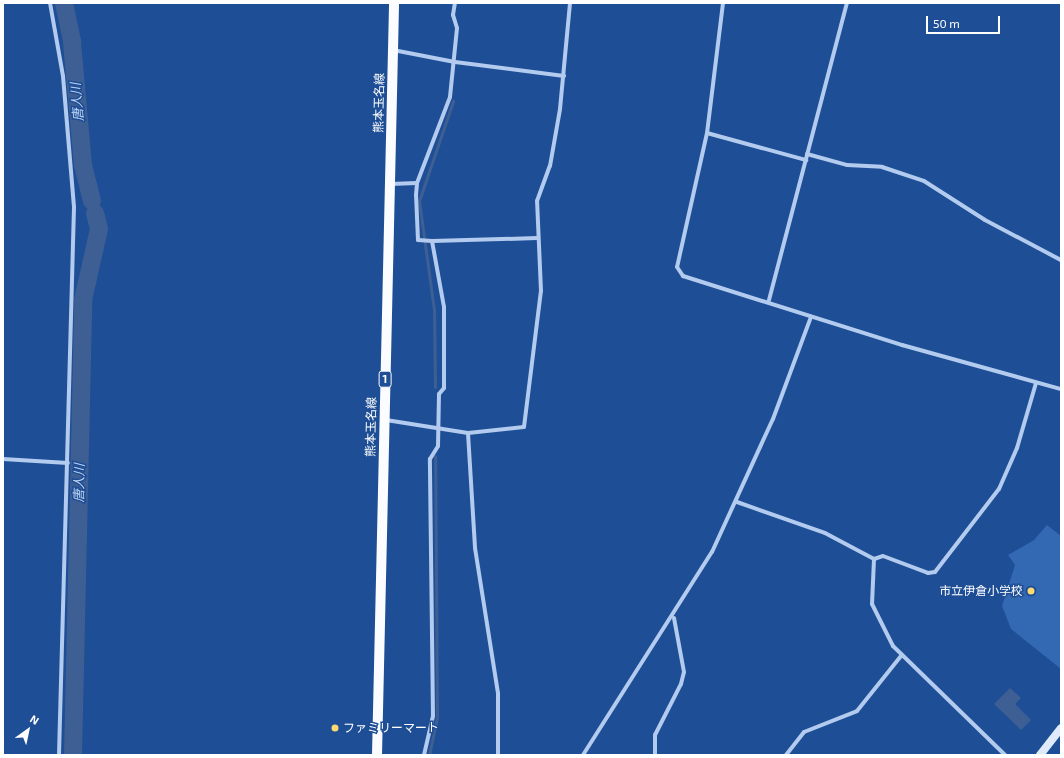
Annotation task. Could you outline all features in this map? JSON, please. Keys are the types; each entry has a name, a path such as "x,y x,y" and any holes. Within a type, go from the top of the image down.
{"main road":[{"name":"熊本玉名線","path":"377,755 383,419 394,3"},
{"path":"1040,755 1061,728"}],"street":[{"path":"50,3 63,76 74,207 59,755"},
{"path":"455,3 455,62 446,114 417,183 418,240 430,241 537,238"},
{"path":"383,419 468,433 524,427 541,292 537,238 537,201 550,166 564,76 563,52 570,3"},
{"path":"723,3 707,133 677,267 684,276 768,300 811,317 1061,389"},
{"path":"768,300 847,3"},
{"path":"393,50 455,62 564,76"},
{"path":"707,133 806,160"},
{"path":"807,154 847,165 882,167 924,181 985,220 1061,260"},
{"path":"390,184 417,183"},
{"path":"424,755 432,716 430,459 438,446 439,394 444,388 444,307 430,241"},
{"path":"583,755 674,618 737,502 811,317"},
{"path":"737,502 825,533 874,559 889,558 928,573 942,567 1000,488 1017,448 1036,383"},
{"path":"468,433 475,548 498,694 498,755"},
{"path":"3,459 68,463"},
{"path":"874,559 872,604 876,617 900,656 1005,755"},
{"path":"654,755 655,735 681,684 684,672 674,618"},
{"path":"786,755 804,732 857,711 900,656"}],"shaded area":[{"path":"1047,525 1061,536 1061,669 1011,629 1002,606 1015,565 1008,555 1034,540"},
{"path":"1010,688 1021,698 1015,704 1031,720 1021,730 994,704"}],"waterway":[{"name":"唐人川","path":"64,3 72,42 83,165 92,201"},
{"path":"435,387 434,310 419,201 453,101"},
{"name":"唐人川","path":"73,755 83,300 99,229 95,213"},
{"path":"429,755 437,717 435,456"}],"place":[{"name":"市立伊倉小学校","path":"1031,591"},
{"name":"ファミリーマート","path":"335,728"}]}
